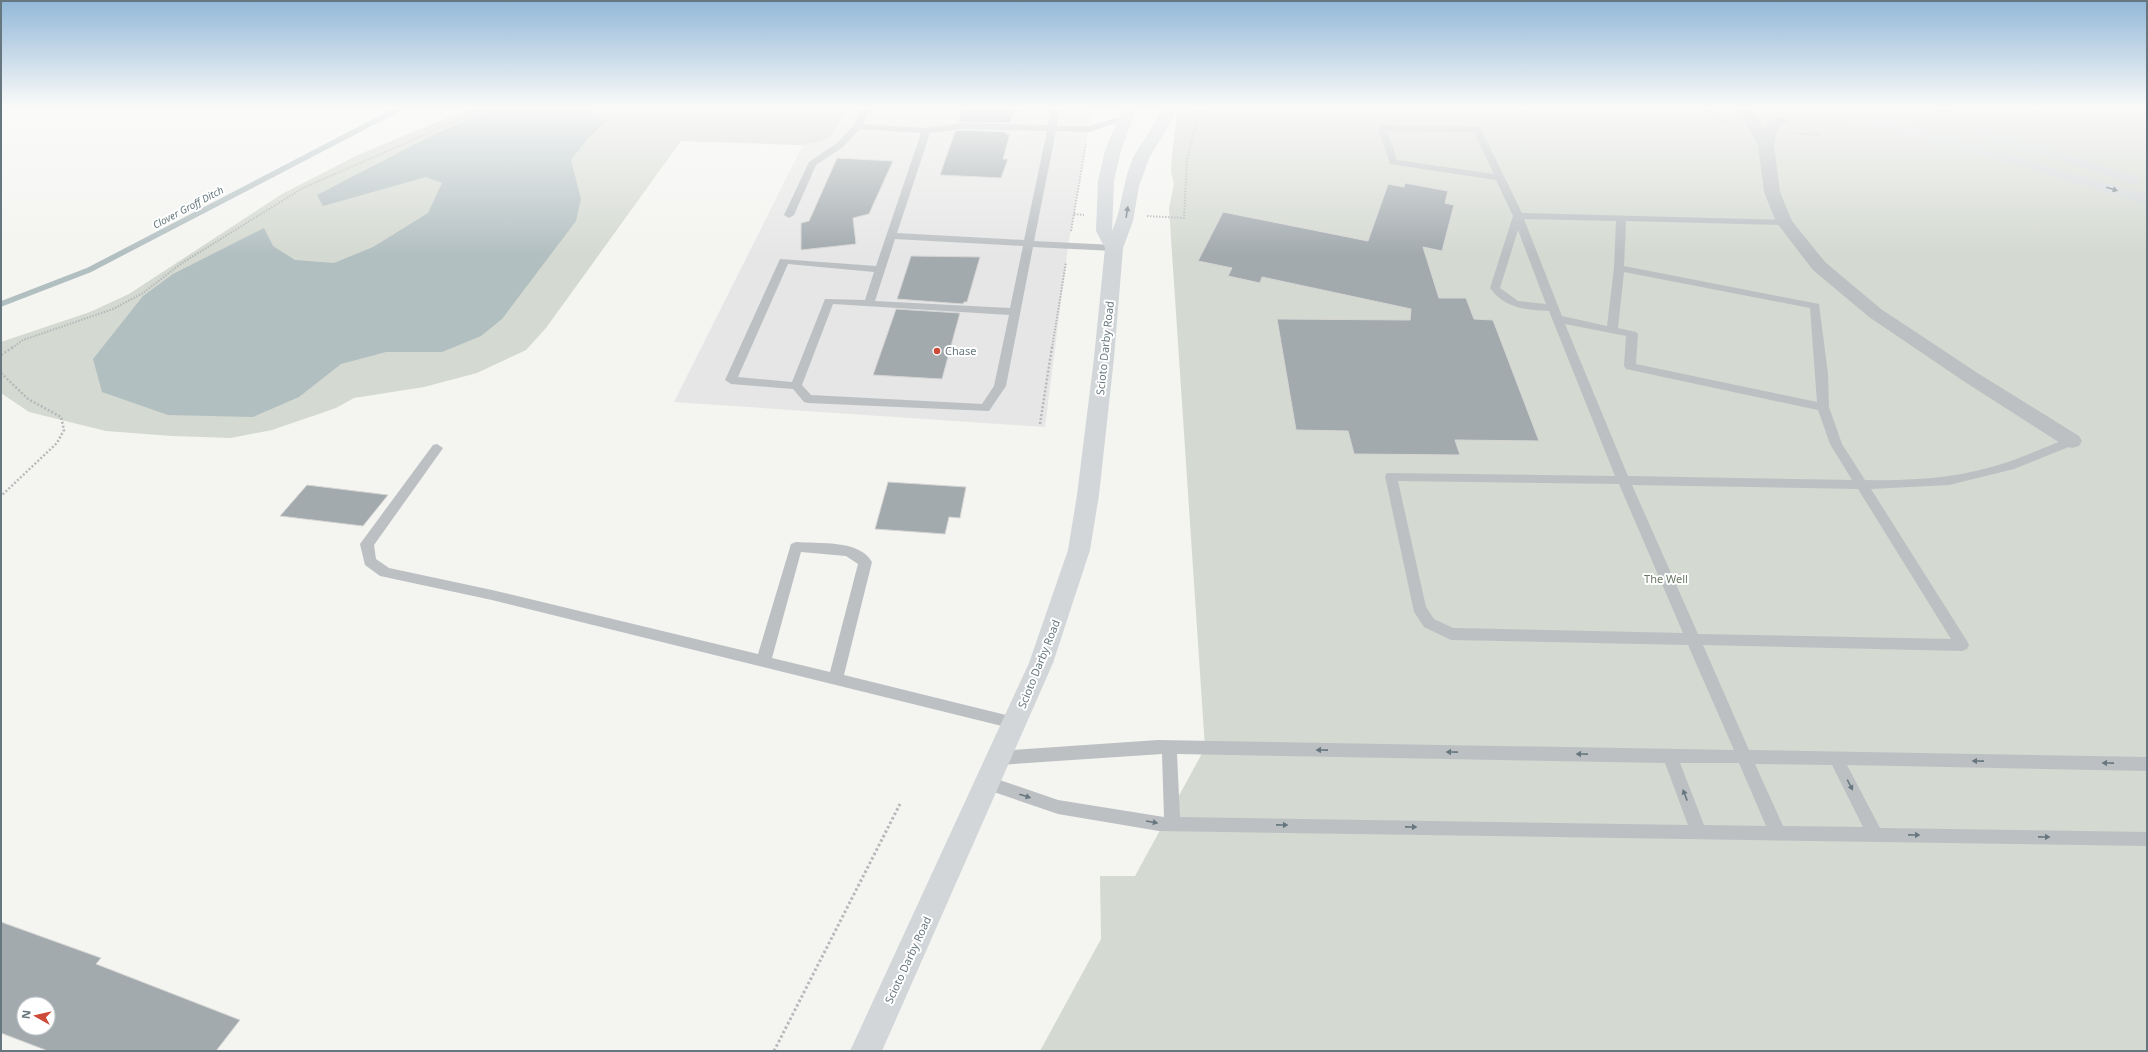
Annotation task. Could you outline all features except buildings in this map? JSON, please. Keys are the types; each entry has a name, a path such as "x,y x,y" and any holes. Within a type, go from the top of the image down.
{"main road":[{"path":"1111,156 1106,181 1104,230 1114,248"},
{"name":"Scioto Darby Road","path":"866,1051 1041,663 1079,550 1088,495 1104,358 1114,248 1125,221 1131,186 1142,156"},
{"path":"2002,156 2147,200"},
{"path":"2059,156 2147,184"}],"street":[{"path":"1767,156 1772,192 1784,222 1819,266 1875,313 1972,378 2072,441"}],"lane":[{"path":"789,215 812,164 824,156"},
{"path":"869,303 917,156"},
{"path":"880,269 784,261 731,380 796,386 808,399 985,408 1000,386 1028,243 1047,156"},
{"path":"1391,156 1393,162 1500,178"},
{"path":"1490,156 1518,216 1553,308 1623,479 1778,834"},
{"path":"1518,216 1784,222"},
{"path":"1518,216 1497,276 1495,288 1506,300 1515,305 1553,308"},
{"path":"1612,330 1619,268 1621,219"},
{"path":"890,236 1114,248"},
{"path":"1619,268 1815,306 1822,374 1823,408 1836,444 1860,484 1962,645 1451,634 1429,622 1419,608 1391,476 1623,479 1860,484 1894,485 1949,481 2010,466 2072,441"},
{"path":"796,386 829,301 1015,312"},
{"path":"1558,319 1632,334 1630,366 1823,408"},
{"path":"437,448 367,544 370,561 385,572 499,597 764,660 1014,723"},
{"path":"764,660 796,547 849,551 865,562 836,678"},
{"path":"1169,747 1172,824"},
{"path":"999,758 1169,747 2147,764"},
{"path":"1670,756 1699,832"},
{"path":"1836,758 1875,835"},
{"path":"988,783 1058,807 1159,824 2147,839"}],"path":[{"path":"1,355 23,340 113,309 143,293 182,263 231,231 303,188 374,156"},
{"path":"1040,424 1068,246 1084,156"},
{"path":"1139,216 1184,218 1188,156"},
{"path":"1,373 16,391 39,407 61,417 64,430 57,443 1,496"},
{"path":"774,1051 900,804"}],"shaded area":[{"path":"392,156 574,156 571,160 581,199 576,221 502,319 481,336 442,352 386,352 341,364 299,397 253,417 168,415 102,392 93,359 143,296 173,274 264,228 273,246 295,260 334,263 373,247 428,213 442,183 426,177 323,206 317,195"},
{"path":"797,156 1084,156 1068,246 1045,427 674,402"}],"green space":[{"path":"356,156 670,156 546,328 526,350 477,373 424,387 354,398 336,408 272,430 231,438 172,436 106,431 29,412 1,393 1,342 90,312 129,294 282,194"},
{"name":"The Well","path":"1172,156 2147,156 2147,1051 1040,1051 1101,939 1100,876 1135,876 1205,748 1169,208 1174,184 1171,172"}],"waterway":[{"name":"Clover Groff Ditch","path":"1,304 89,270 308,156"}],"place":[{"name":"Chase","path":"937,351"}]}
